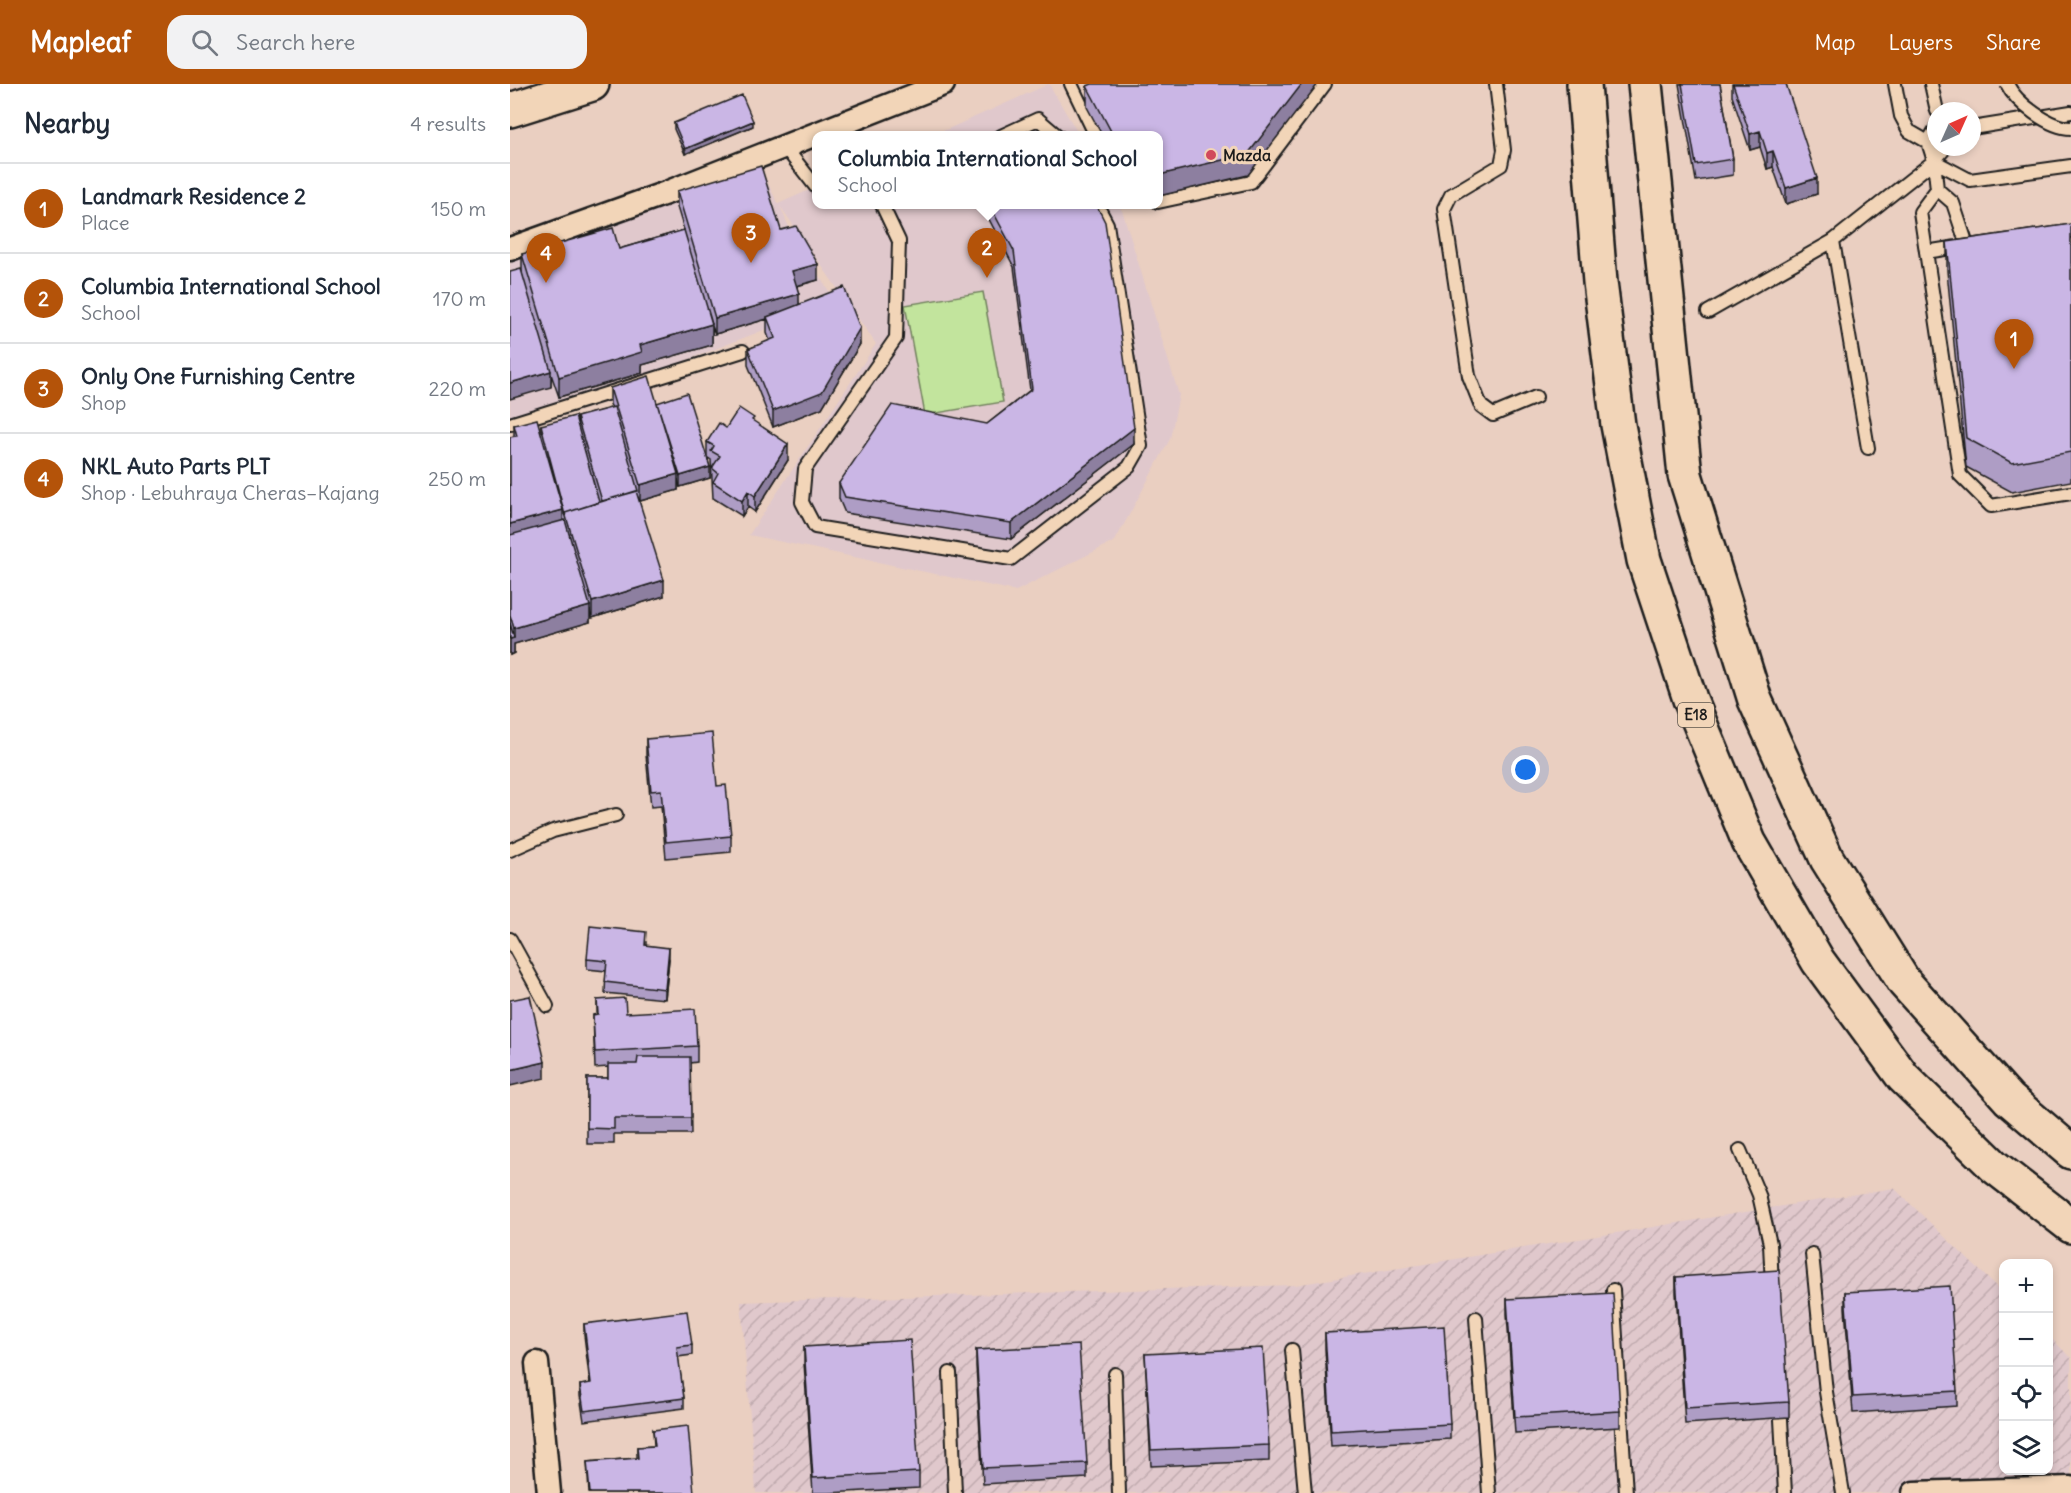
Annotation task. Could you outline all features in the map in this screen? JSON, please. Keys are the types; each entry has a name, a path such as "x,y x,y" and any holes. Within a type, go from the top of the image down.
{"highway":[{"path":"510,102 551,84"},
{"path":"510,110 592,84"},
{"name":"E18","path":"1584,84 1601,293 1618,425 1644,560 1690,699 1749,842 1818,961 1903,1077 1995,1167 2071,1226"},
{"path":"1645,84 1685,476 1755,700 1827,859 1905,982 2009,1099 2071,1152"}],"street":[{"path":"823,131 944,84"},
{"path":"510,249 666,193 812,135"},
{"path":"537,1363 549,1493"},
{"path":"1914,1493 2071,1488"}],"lane":[{"path":"1071,84 1081,94 1095,131"},
{"path":"1163,201 1251,182 1325,84"},
{"path":"1496,84 1504,150 1501,165 1451,195 1444,209 1469,376 1481,406 1493,415 1536,397"},
{"path":"1895,84 1901,116 1909,131 1927,141"},
{"path":"1931,84 1935,102"},
{"path":"2007,84 2031,111 2060,128 2071,128"},
{"path":"1981,127 2071,112"},
{"path":"1010,131 1038,119 1053,131"},
{"path":"784,146 812,182"},
{"path":"1932,156 1937,189 1920,212 1960,475 1991,506 2071,494"},
{"path":"1708,312 1833,241 1938,156"},
{"path":"1934,161 1970,180 2071,166"},
{"path":"1926,252 1973,244 1953,203 1937,189"},
{"path":"884,209 899,241 896,338 805,469 802,502 815,527 1011,559 1129,467 1141,446 1107,224 1100,209"},
{"path":"1833,241 1868,448"},
{"path":"510,424 743,351"},
{"path":"510,850 553,831 616,815"},
{"path":"510,939 547,1006"},
{"path":"1740,1150 1759,1195 1770,1244 1773,1302"},
{"path":"1812,1254 1826,1392 1843,1493"},
{"path":"1613,1290 1626,1493"},
{"path":"1476,1318 1489,1493"},
{"path":"1292,1350 1305,1493"},
{"path":"950,1373 955,1493"},
{"path":"1115,1374 1119,1493"},
{"path":"1780,1394 1785,1493"}],"shaded area":[{"path":"1049,84 1077,131 943,131"},
{"path":"762,171 778,204 812,189 812,209 1121,209 1179,395 1170,439 1115,541 1016,591 749,535 876,344 780,206 791,232 836,302 646,376 510,416 510,263"},
{"path":"1894,1188 1999,1289 1999,1475 2053,1475 2053,1340 2071,1358 2071,1493 756,1493 741,1302 1295,1285"}],"green space":[{"path":"983,292 1003,402 925,415 905,305"}],"building":[{"name":"Mazda","path":"1092,84 1302,84 1248,154 1163,174 1163,131 1111,131 1087,86"},
{"path":"1682,84 1720,84 1733,159 1696,165"},
{"path":"1733,84 1786,84 1817,178 1786,188 1773,151 1767,153 1760,131 1750,134"},
{"path":"742,95 753,121 685,149 674,123"},
{"path":"761,166 781,230 796,226 818,264 792,271 799,294 715,318 677,191"},
{"path":"992,209 1098,209 1105,222 1134,428 1011,523 845,497 839,483 892,405 987,424 1032,389 1014,251"},
{"path":"2071,224 2071,452 2012,463 1966,438 1947,242"},
{"path":"613,228 619,249 684,230 712,324 640,345 642,352 559,377 522,254"},
{"path":"521,269 551,371 510,383 510,272"},
{"path":"844,287 860,328 822,392 773,411 748,349 775,338 767,317"},
{"path":"649,376 678,474 640,485 610,388"},
{"path":"687,393 710,467 680,476 657,403"},
{"path":"614,407 638,491 602,501 577,417"},
{"path":"739,408 754,418 752,420 788,444 755,496 748,491 742,501 713,482 718,473 712,468 720,456 711,451 714,446 707,442 719,423 726,428"},
{"path":"575,416 599,502 565,513 565,515 541,425"},
{"path":"537,419 563,510 510,524 510,437 517,436 514,425"},
{"path":"636,491 664,580 592,602 565,513"},
{"path":"565,520 590,606 514,628 510,615 510,535"},
{"path":"510,623 514,638 510,639"},
{"path":"712,733 717,786 726,785 731,836 666,842 661,790 651,791 646,739"},
{"path":"590,926 646,932 645,945 669,948 665,989 605,982 607,961 587,959"},
{"path":"530,996 545,1062 510,1070 510,1000"},
{"path":"625,998 626,1013 695,1009 697,1046 595,1052 593,1015 598,1014 597,1000"},
{"path":"638,1057 690,1057 691,1118 614,1118 614,1129 587,1128 587,1078 608,1078 608,1064 637,1064"},
{"path":"1779,1270 1789,1402 1685,1408 1676,1277"},
{"path":"1950,1286 1957,1391 1853,1397 1845,1292"},
{"path":"1613,1293 1620,1411 1515,1417 1507,1299"},
{"path":"687,1311 692,1345 677,1347 684,1398 584,1411 580,1385 591,1383 584,1324"},
{"path":"1444,1326 1450,1424 1331,1431 1325,1333"},
{"path":"910,1340 919,1472 813,1478 804,1347"},
{"path":"1079,1345 1087,1463 983,1468 976,1350"},
{"path":"1263,1348 1269,1445 1151,1450 1145,1354"},
{"path":"688,1426 694,1493 590,1493 587,1462 638,1458 637,1447 655,1446 653,1430"}],"place":[{"name":"Mazda","path":"1211,155"},
{"name":"Only One Furnishing Centre","path":"751,263"},
{"name":"Columbia International School","path":"987,278"},
{"name":"NKL Auto Parts PLT","path":"546,283"},
{"name":"Landmark Residence 2","path":"2014,369"}]}
